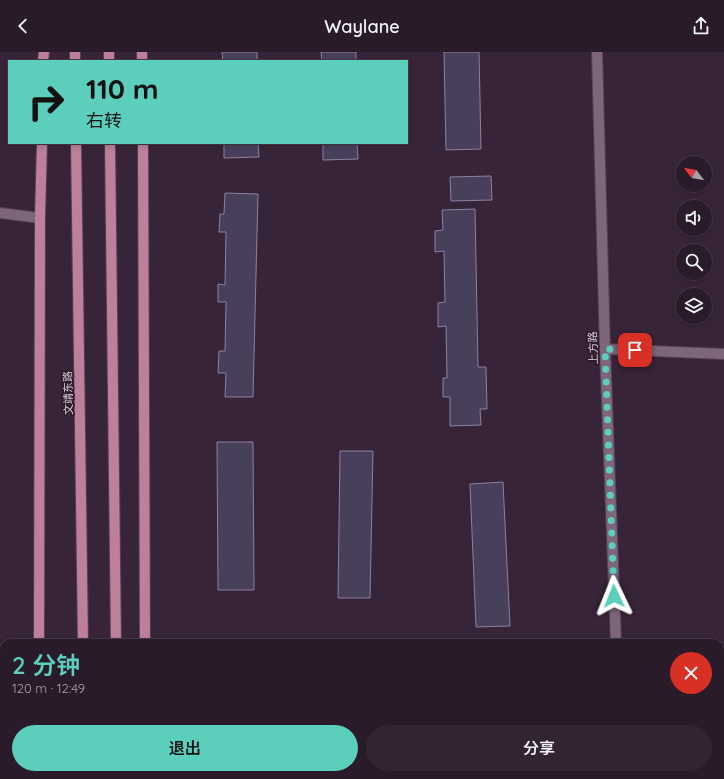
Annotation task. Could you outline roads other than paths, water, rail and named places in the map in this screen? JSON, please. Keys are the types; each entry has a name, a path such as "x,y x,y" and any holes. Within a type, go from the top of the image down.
{"main road":[{"path":"39,639 40,218 42,144"},
{"name":"文靖东路","path":"76,144 83,639"},
{"path":"110,144 116,639"},
{"path":"143,144 145,639"}],"street":[{"name":"上方路","path":"598,52 605,349 616,639"},
{"path":"0,213 40,218"},
{"path":"605,349 724,354"}]}
